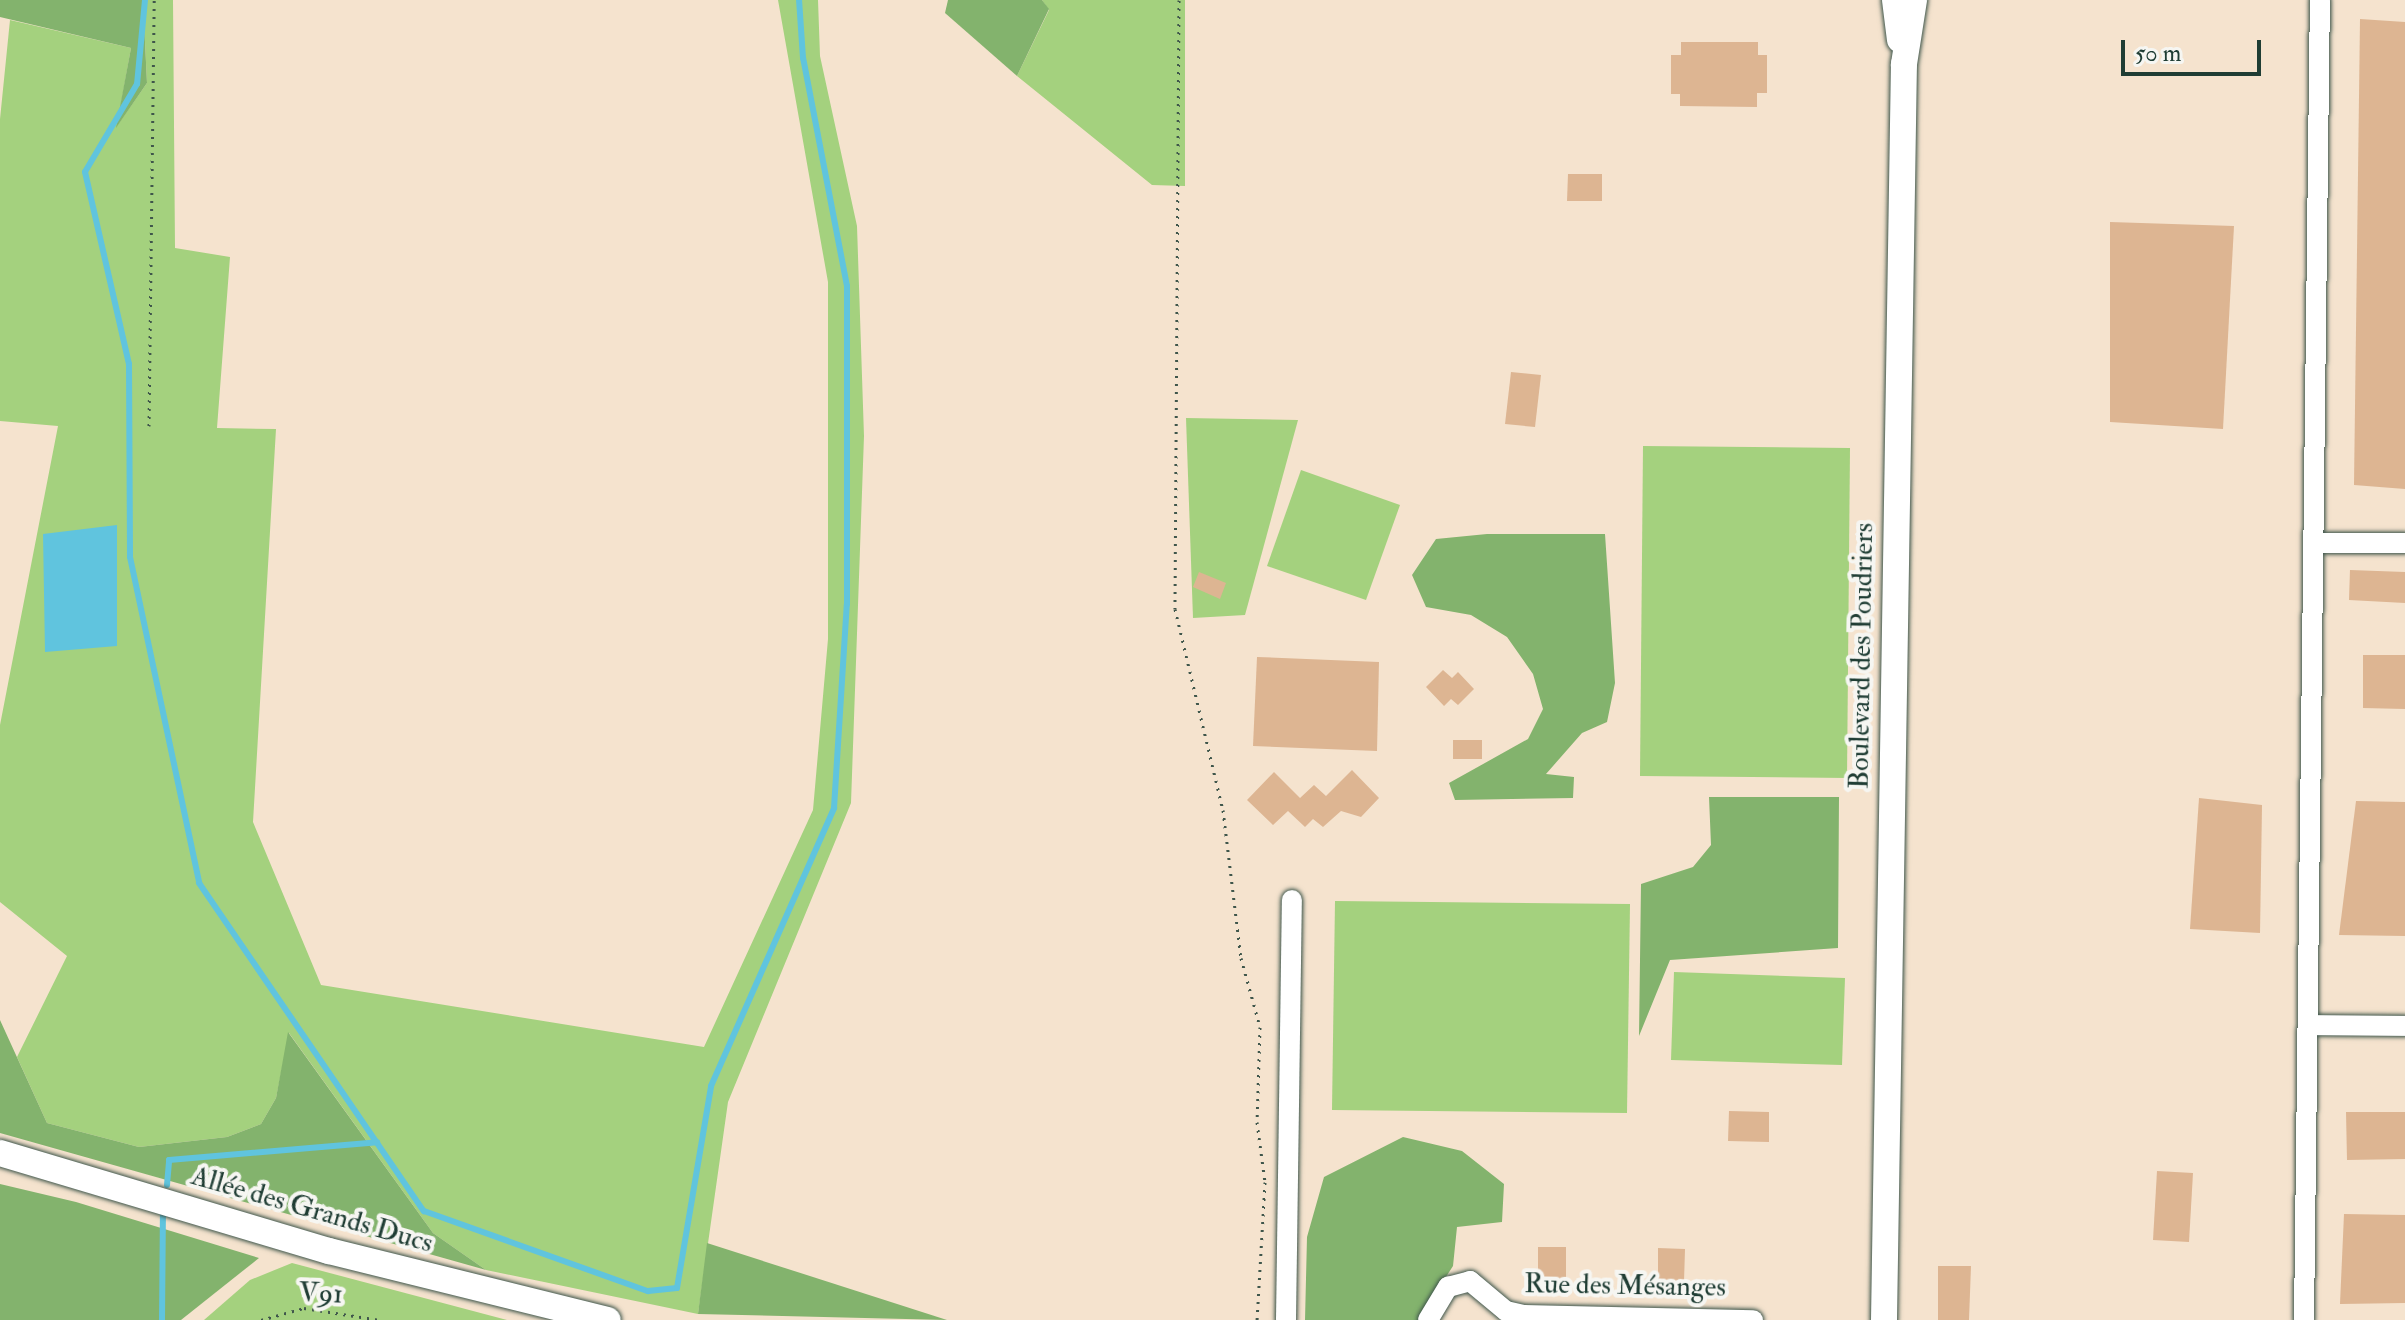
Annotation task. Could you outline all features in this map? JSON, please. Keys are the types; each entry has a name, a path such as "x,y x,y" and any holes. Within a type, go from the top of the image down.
{"main road":[{"name":"Boulevard des Poudriers","path":"1895,0 1904,64"},
{"name":"Boulevard des Poudriers","path":"1884,1320 1904,64 1914,0"},
{"name":"Allée des Grands Ducs","path":"0,1153 329,1251 608,1320"}],"street":[{"path":"2304,1320 2320,0"},
{"path":"2315,543 2405,543"},
{"path":"1286,1320 1292,900"},
{"path":"2309,1025 2405,1026"},
{"name":"Rue des Mésanges","path":"1428,1320 1448,1287 1470,1281 1506,1311 1524,1315 1753,1320"}],"path":[{"path":"149,426 154,0"},
{"path":"1179,0 1175,609 1223,810 1241,958 1260,1027 1257,1122 1265,1182 1257,1320"},
{"name":"V91","path":"261,1320 304,1308 380,1320"}],"green space":[{"path":"0,0 143,0 147,83 116,128 131,48 0,17"},
{"path":"143,0 173,0 175,248 230,257 217,428 276,429 253,822 321,985 704,1047 813,810 828,639 828,282 778,0 818,0 820,56 857,226 864,436 851,803 728,1102 698,1314 486,1270 433,1233 289,1033 276,1098 261,1124 227,1137 139,1147 47,1123 17,1057 67,956 0,902 0,725 58,426 0,421 0,119 10,20 131,48 117,126 147,83"},
{"path":"948,0 1042,0 1049,9 1017,76 945,13"},
{"path":"1042,0 1185,0 1185,186 1152,185 1017,76 1049,10"},
{"path":"1186,418 1298,420 1245,615 1193,618"},
{"path":"1643,446 1850,448 1847,778 1640,776"},
{"path":"1301,470 1400,505 1366,600 1267,566"},
{"path":"1487,534 1605,534 1615,683 1607,722 1582,733 1546,774 1574,777 1573,798 1455,800 1449,783 1528,739 1543,709 1533,674 1507,637 1471,615 1426,607 1412,575 1436,539"},
{"path":"1709,797 1839,797 1838,948 1670,960 1639,1036 1641,884 1693,867 1711,845"},
{"path":"1335,901 1630,904 1627,1113 1332,1110"},
{"path":"1674,972 1845,978 1842,1065 1671,1060"},
{"path":"0,1020 47,1123 139,1147 227,1137 261,1124 276,1098 288,1032 433,1233 486,1270 0,1133"},
{"path":"1403,1137 1462,1151 1504,1184 1502,1222 1457,1227 1453,1266 1418,1320 1305,1320 1307,1237 1324,1177"},
{"path":"0,1184 76,1202 259,1258 181,1320 0,1320"},
{"path":"707,1243 947,1320 698,1314"},
{"path":"292,1263 507,1320 204,1320 250,1280"}],"water":[{"path":"117,525 117,646 45,652 43,534"}],"building":[{"path":"2360,19 2405,22 2405,489 2354,485"},
{"path":"1681,42 1758,42 1758,55 1767,55 1767,93 1757,93 1757,107 1680,106 1680,94 1671,94 1671,55 1681,55"},
{"path":"1568,174 1602,174 1602,201 1567,201"},
{"path":"2110,222 2234,226 2223,429 2110,422"},
{"path":"1511,372 1541,375 1535,427 1505,424"},
{"path":"2350,570 2405,572 2405,603 2349,600"},
{"path":"1199,572 1226,583 1220,599 1193,587"},
{"path":"2363,655 2405,655 2405,709 2363,708"},
{"path":"1257,657 1379,662 1377,751 1253,746"},
{"path":"1443,670 1452,678 1458,672 1474,689 1458,705 1451,699 1444,706 1426,687"},
{"path":"1453,740 1482,740 1482,759 1453,759"},
{"path":"1352,770 1379,798 1361,817 1341,811 1323,827 1313,819 1305,827 1288,811 1273,825 1247,800 1274,772 1300,798 1314,785 1326,796"},
{"path":"2199,798 2262,805 2260,933 2190,929"},
{"path":"2356,801 2405,802 2405,936 2339,935"},
{"path":"1729,1111 1769,1112 1769,1142 1728,1141"},
{"path":"2346,1112 2405,1112 2405,1159 2347,1160"},
{"path":"2157,1171 2193,1173 2189,1242 2153,1240"},
{"path":"2344,1214 2405,1215 2405,1303 2340,1304"},
{"path":"1538,1247 1566,1247 1566,1280 1538,1279"},
{"path":"1658,1248 1685,1249 1684,1282 1658,1281"},
{"path":"1938,1266 1971,1266 1969,1320 1938,1320"}],"waterway":[{"path":"145,0 137,84 85,172 129,364 130,557 199,883 424,1211 648,1291 677,1288 711,1086 834,808 847,604 847,286 803,58 799,0"},
{"path":"167,1185 169,1160 377,1142"},
{"path":"162,1320 163,1209"}]}
